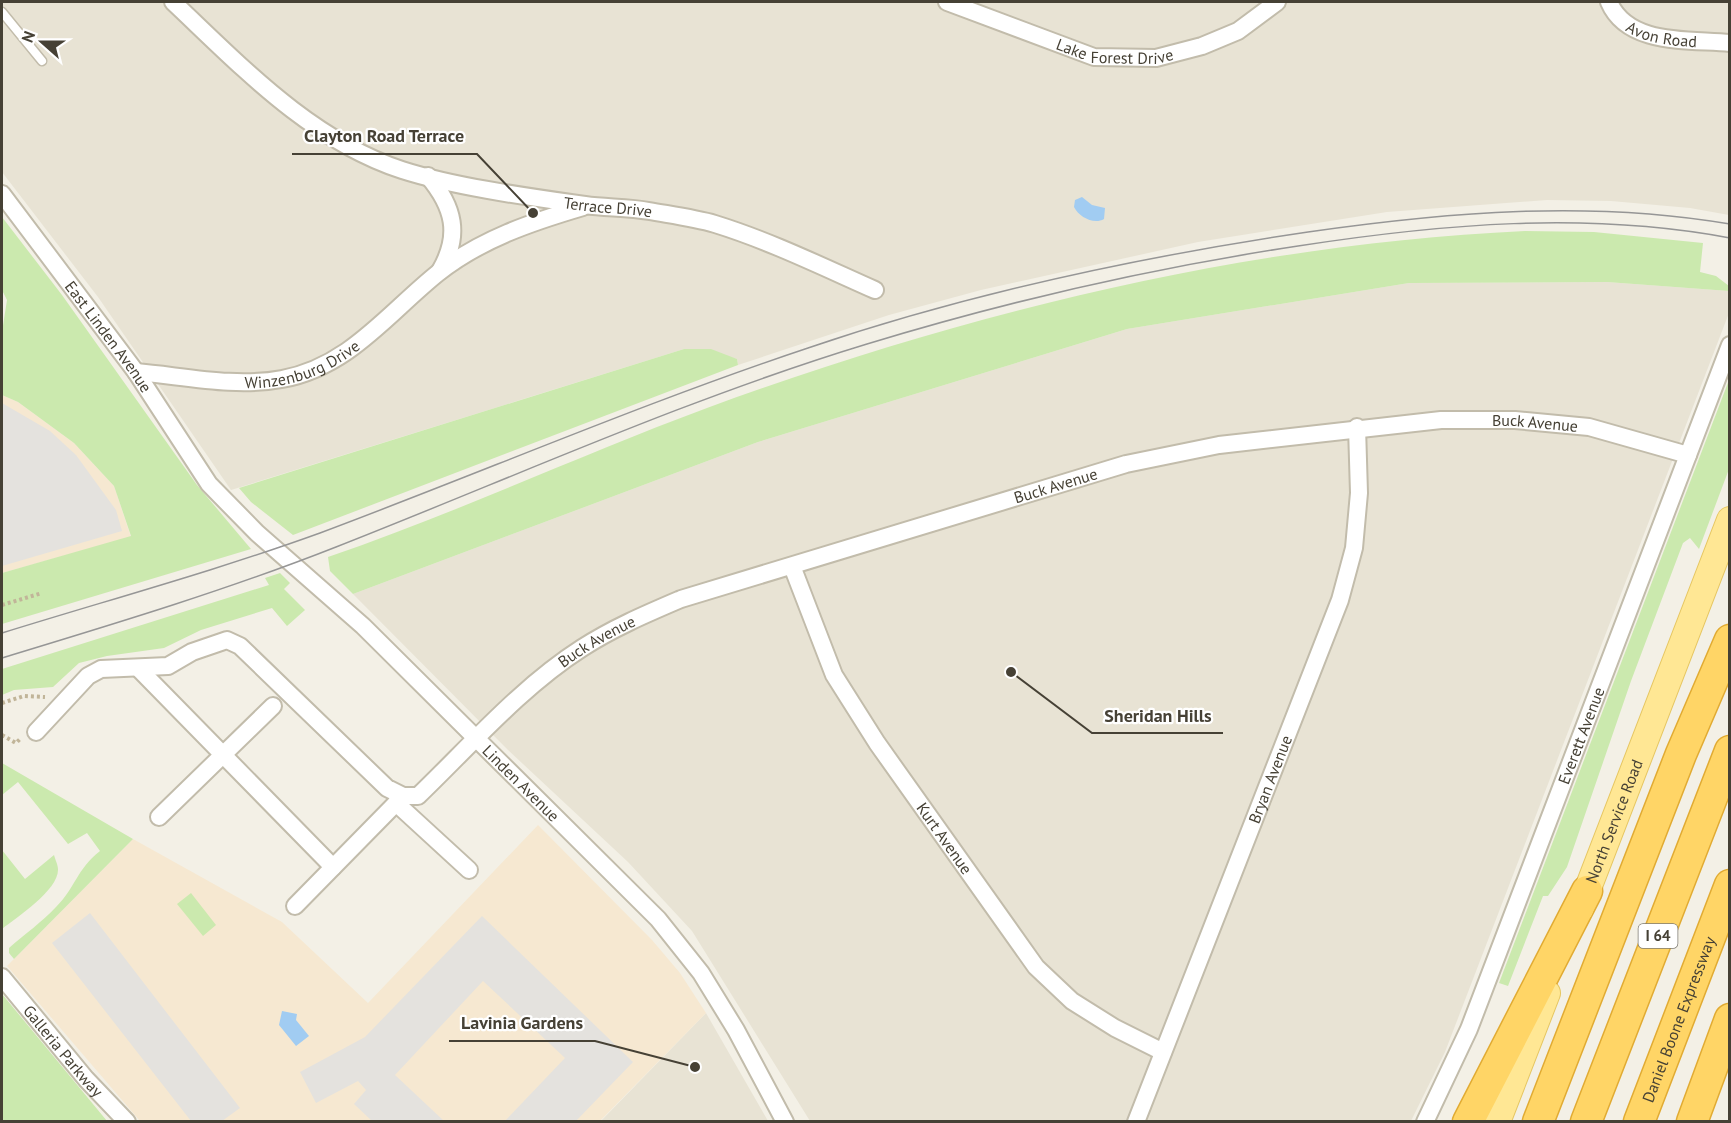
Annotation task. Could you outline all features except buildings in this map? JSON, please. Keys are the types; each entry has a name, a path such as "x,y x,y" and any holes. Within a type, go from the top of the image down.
{"highway":[{"path":"1538,1122 1681,754 1730,640"},
{"name":"I 64","path":"1586,1122 1730,751"},
{"name":"Daniel Boone Expressway","path":"1639,1122 1730,885"},
{"path":"1468,1122 1587,891"},
{"path":"1692,1122 1730,1019"}],"main road":[{"name":"North Service Road","path":"1497,1122 1730,520"}],"street":[{"name":"Terrace Drive","path":"173,2 261,84 300,116 345,143 402,170 587,206 645,210 714,224 782,249 875,290"},
{"name":"Lake Forest Drive","path":"947,2 1094,57 1156,57 1202,46 1238,31 1277,2"},
{"path":"977,2 987,17"},
{"name":"Avon Road","path":"1609,2 1620,20 1647,35 1730,43"},
{"name":"Winzenburg Drive","path":"428,176 447,205 453,231 449,255 439,272"},
{"name":"East Linden Avenue","path":"2,194 136,372 209,484"},
{"name":"Winzenburg Drive","path":"136,372 244,382 293,376 324,366 365,340 439,272 478,246 533,222 587,206"},
{"name":"Everett Avenue","path":"1425,1122 1469,1029 1730,345"},
{"name":"Buck Avenue","path":"399,799 418,796 535,683 580,649 621,625 681,599 1126,464 1219,445 1357,427 1441,420 1515,420 1589,427 1688,455"},
{"name":"Bryan Avenue","path":"1136,1122 1340,600 1354,548 1359,492 1357,427"},
{"name":"Linden Avenue","path":"209,484 257,533 363,626 658,919 707,982 736,1029 785,1122"},
{"name":"Kurt Avenue","path":"792,566 834,675 877,743 1036,967 1072,1000 1115,1028 1162,1052"},
{"path":"36,732 94,673 101,669 168,666 192,652 227,640 240,646 399,799 469,870"},
{"path":"138,668 333,867"},
{"path":"159,817 273,706"},
{"path":"295,906 399,799"},
{"name":"Galleria Parkway","path":"2,977 86,1079 127,1122"}],"lane":[{"path":"2,12 42,61"}],"path":[{"path":"2,605 42,593"},
{"path":"2,703 18,697 42,696 60,706"},
{"path":"2,735 10,740"}],"shaded area":[{"path":"2,2 1729,2 1729,215 1690,208 1611,201 1547,200 1387,212 1198,242 981,290 889,315 738,365 737,359 684,349 231,490 98,297 2,172"},
{"path":"1607,282 1729,291 1729,313 1445,1052 1411,1121 810,1121 692,931 628,862 508,750 353,594 758,442 1127,329 1409,283"},
{"path":"2,395 18,402 74,443 114,486 131,537 2,573"},
{"path":"2,403 50,431 76,455 116,510 122,531 2,566"},
{"path":"538,825 652,940 680,973 706,1013 600,1121 140,1121 7,966 133,839 282,922 368,1003"},
{"path":"90,913 240,1108 222,1121 191,1121 52,943"},
{"path":"482,916 633,1062 576,1121 505,1121 565,1058 483,981 395,1075 444,1121 372,1121 354,1104 366,1090 358,1081 316,1103 300,1072 365,1037"},
{"path":"706,1013 768,1121 600,1122"}],"green space":[{"path":"2,217 62,295 197,485 251,549 2,624 2,573 131,536 114,486 74,443 18,402 2,395 2,332 7,300 2,290"},
{"path":"1525,231 1594,232 1703,243 1700,272 1716,276 1729,286 1729,291 1607,282 1409,283 1127,329 758,442 353,594 330,571 328,557 424,522 707,408 806,373 1007,313 1110,288 1213,267 1421,238"},
{"path":"684,349 711,349 737,359 738,365 293,535 251,502 239,488"},
{"path":"1729,380 1729,469 1699,549 1690,538 1683,543 1631,681 1567,867 1548,896 1543,896 1508,986 1499,983"},
{"path":"280,573 290,583 284,589 305,610 287,626 272,608 201,630 164,648 107,656 79,663 53,687 14,690 2,695 2,669 269,585 265,578"},
{"path":"2,763 133,839 14,959 9,953 9,948 63,900 86,865 100,851 87,833 68,844 18,782 2,795"},
{"path":"2,850 25,879 54,855 58,869 52,886 45,894 2,929"},
{"path":"191,893 216,925 203,936 177,904"},
{"path":"2,994 107,1121 2,1121"}],"water":[{"path":"1082,197 1092,205 1105,208 1104,219 1091,220 1079,214 1074,207 1075,200"},
{"path":"282,1011 297,1014 296,1020 309,1036 296,1046 279,1025"}],"tram line":[{"path":"2,633 281,547 624,415 808,348 931,310 1055,279 1181,253 1308,232 1466,214 1624,212 1730,224"},
{"path":"2,658 170,606 295,563 732,389 920,328 1027,300 1135,275 1244,255 1352,238 1460,227 1568,223 1622,225 1730,238"}],"place":[{"name":"Clayton Road Terrace","path":"533,213"},
{"name":"Sheridan Hills","path":"1011,672"},
{"name":"Lavinia Gardens","path":"695,1067"}]}
